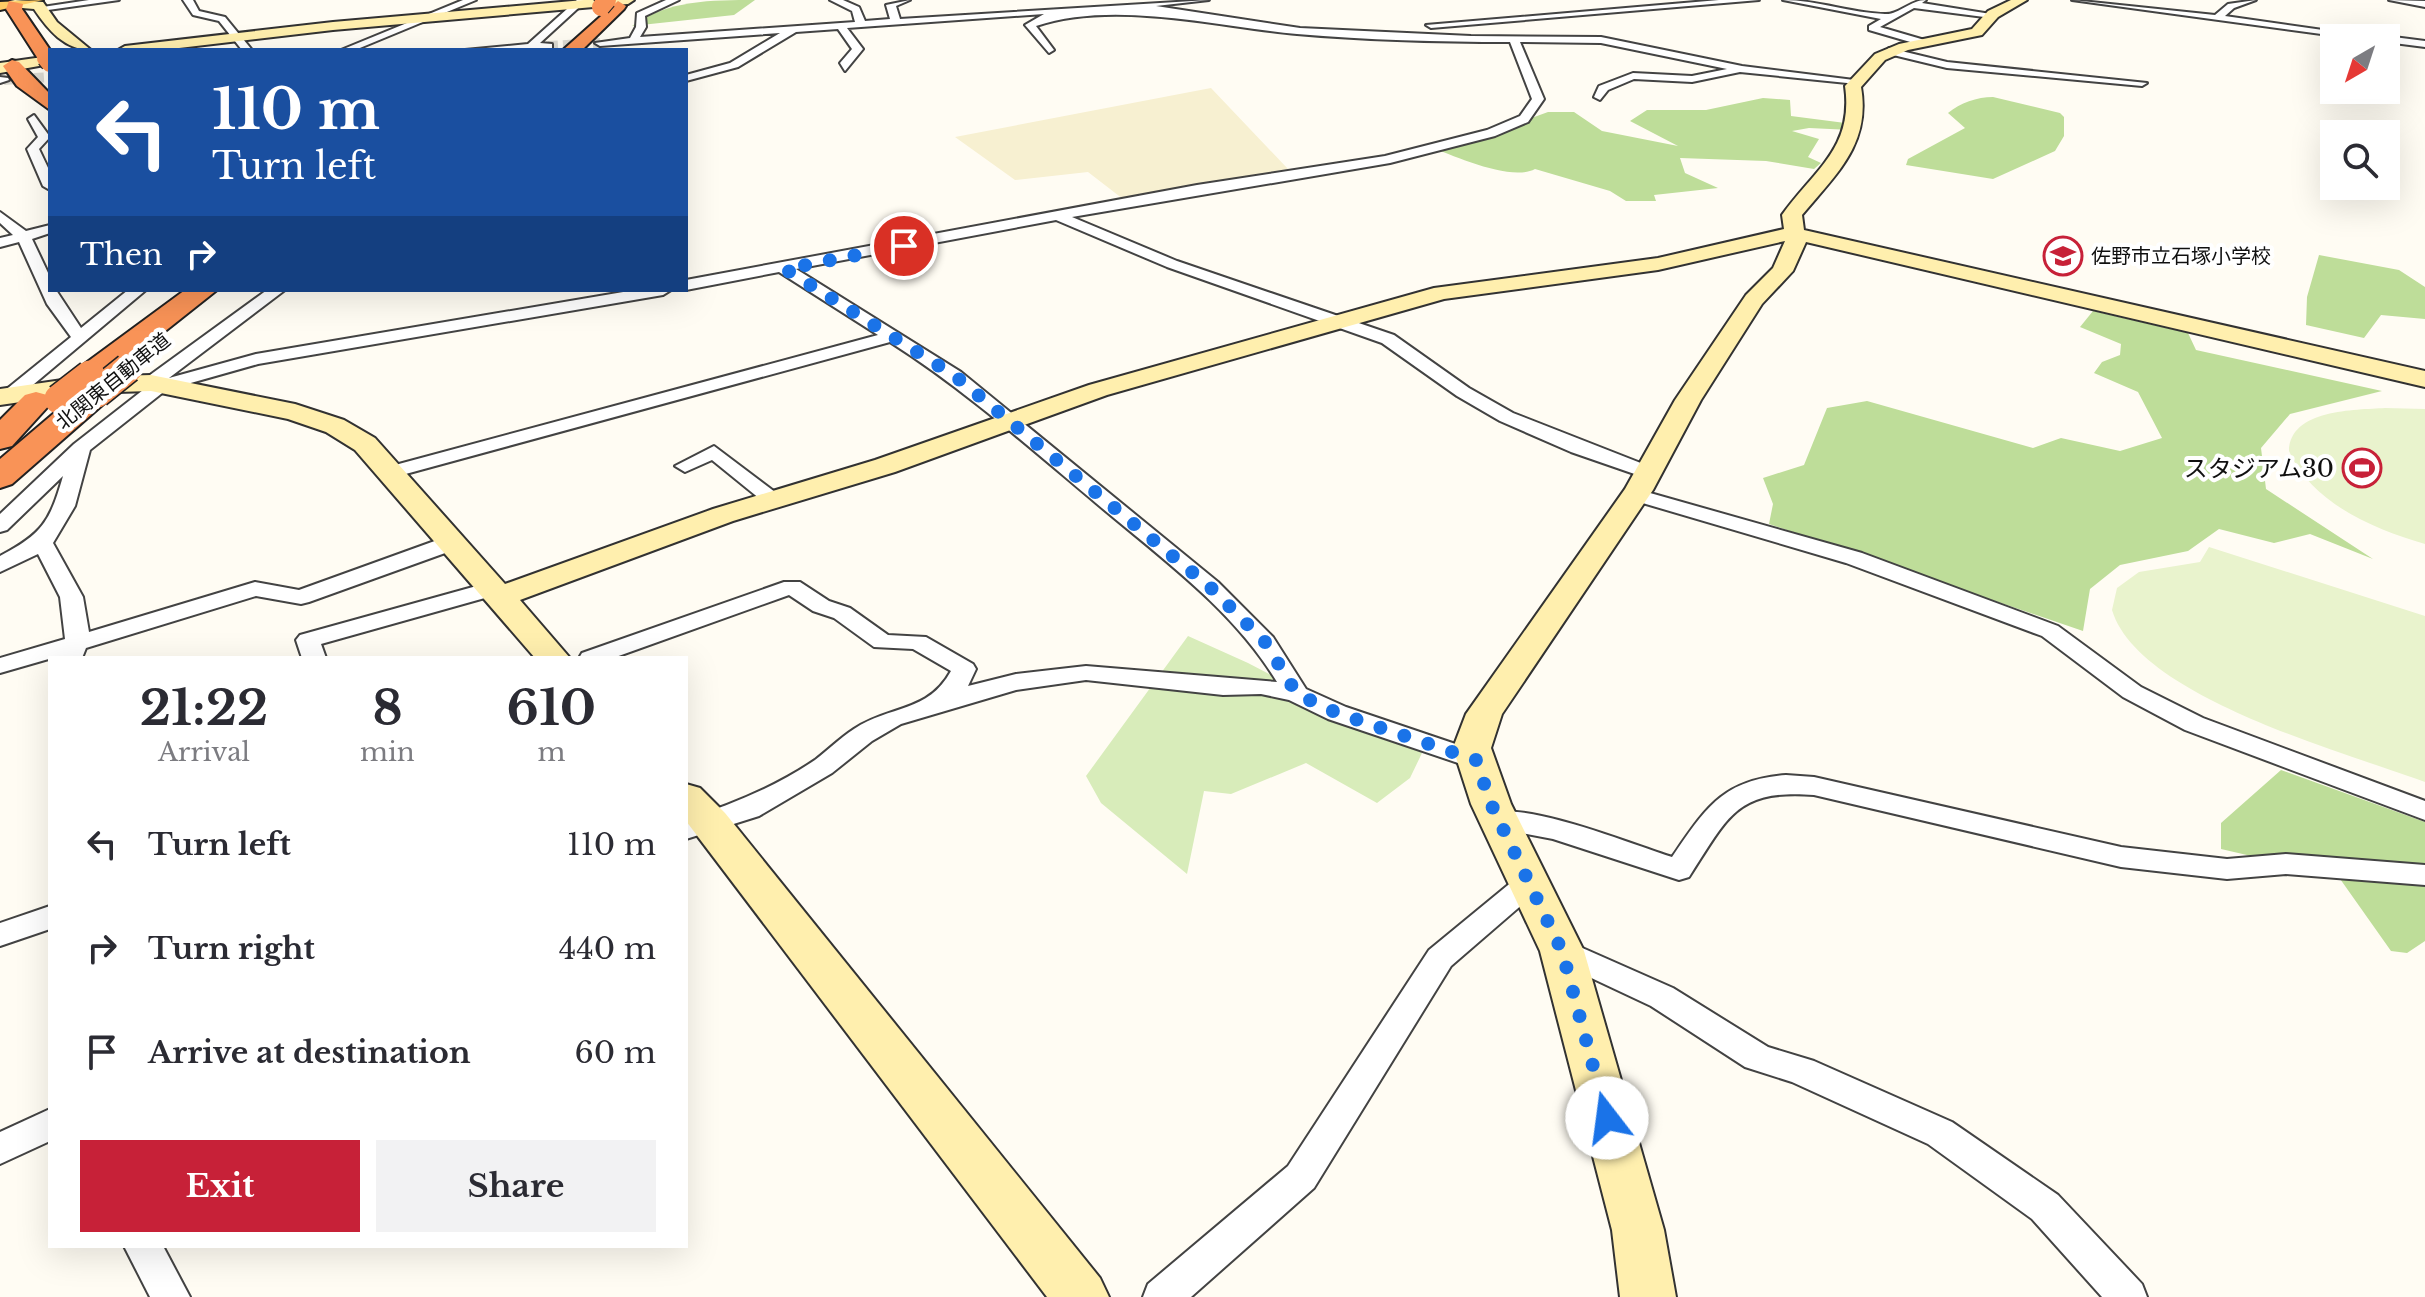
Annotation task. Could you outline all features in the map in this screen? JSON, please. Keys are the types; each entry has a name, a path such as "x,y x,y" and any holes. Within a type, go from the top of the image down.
{"highway":[{"path":"5,4 14,9 48,55"},
{"path":"552,48 614,5"},
{"path":"574,48 614,5"},
{"path":"583,48 614,5"},
{"path":"4,73 24,82 48,102"},
{"path":"0,439 50,391 167,292"},
{"name":"北関東自動車道","path":"0,449 50,391 219,292"},
{"name":"北関東自動車道","path":"50,391 146,379 220,292"},
{"name":"北関東自動車道","path":"0,477 50,391"}],"main road":[{"path":"5,4 39,4"}],"street":[{"path":"81,48 52,25 39,4 114,0"},
{"path":"188,0 196,13 222,19 245,48"},
{"path":"351,48 471,0"},
{"path":"633,41 641,27 640,15 674,0"},
{"path":"835,0 856,9 861,25"},
{"path":"896,23 891,5 905,0"},
{"path":"1136,0 1149,6 1243,25 1333,32 1617,42 1742,69 1857,81"},
{"path":"608,45 796,28 1204,0"},
{"path":"1333,32 1616,9 1696,7 1754,0"},
{"path":"1788,0 1891,18"},
{"path":"1648,1297 1638,1230 1562,951 1499,820 1472,748 1484,714 1643,484 1688,400 1730,335 1782,271 1796,245 1792,215 1842,154 1857,112 1853,92 1857,81 1889,51 1977,32 1992,15 2021,0"},
{"path":"2077,0 2320,31"},
{"path":"2217,18 2231,6 2251,0"},
{"path":"2394,0 2425,4"},
{"path":"141,48 580,2 614,5"},
{"path":"529,48 580,2"},
{"path":"1924,43 1872,28 1917,2 1992,15"},
{"path":"1049,50 1030,25 1057,10"},
{"path":"688,285 785,269 1197,189 1385,160 1491,133 1524,119 1538,99 1512,26 1500,19"},
{"path":"843,26 842,32 858,49 845,63 845,68"},
{"path":"688,77 734,65 796,28"},
{"path":"2400,41 2425,44"},
{"path":"529,48 552,48"},
{"path":"1889,51 1947,65 2142,83"},
{"path":"4,73 48,59"},
{"path":"1600,97 1603,88 1633,76 1692,79 1742,69"},
{"path":"34,119 44,137 33,149 48,182"},
{"path":"0,216 23,236 48,289"},
{"path":"1059,216 1172,264 1388,339 1419,355 1430,369 1492,408 1561,440 1643,484 2050,631 2132,692 2194,724 2425,811"},
{"path":"23,236 48,217"},
{"path":"0,243 48,230"},
{"path":"313,656 308,640 495,593 772,499 885,466 1112,386 1442,293 1658,264 1769,236 1795,234 2425,379"},
{"path":"785,269 955,376 1210,587 1265,642 1297,694"},
{"path":"49,292 80,338"},
{"path":"50,391 80,338 136,292"},
{"path":"0,526 81,448 146,379 274,292"},
{"path":"50,391 146,379 651,292"},
{"path":"391,472 890,337"},
{"path":"146,379 295,412 335,426 365,444 551,656"},
{"path":"0,565 42,543 65,506 81,448"},
{"path":"685,466 714,452 772,499"},
{"path":"42,543 70,590 80,630 74,651"},
{"path":"49,656 74,651 255,589 301,597 451,543"},
{"path":"596,656 792,587 821,606 842,613 882,642 918,642 964,669 952,692 932,707"},
{"path":"0,666 48,656"},
{"path":"694,817 749,809 823,767 863,735 895,717 1016,682 1086,673 1223,687 1261,686 1297,694 1337,713 1476,760"},
{"path":"1499,820 1556,830 1679,870 1716,816 1737,795 1758,784 1783,781 2121,857 2227,869 2286,864 2425,875"},
{"path":"694,817 1081,1297"},
{"path":"1162,1297 1185,1282 1301,1177 1440,958 1529,883"},
{"path":"0,935 48,918"},
{"path":"1562,951 1662,997 1757,1057 1802,1071 1940,1133 2045,1207 2128,1297"},
{"path":"0,1149 48,1125"},
{"path":"144,1248 171,1297"}],"shaded area":[{"path":"1211,88 1288,169 1123,199 1088,172 1015,180 955,137"}],"green space":[{"path":"755,0 734,15 632,26 675,6 706,1"},
{"path":"1993,97 2060,113 2064,117 2064,136 2055,151 1993,179 1906,165 1908,159 1965,128 1948,113 1969,101"},
{"path":"1763,98 1790,100 1791,116 1853,124 1851,130 1809,128 1792,131 1819,139 1808,157 1821,163 1814,169 1766,161 1680,158 1685,173 1718,188 1654,195 1656,201 1626,201 1610,191 1535,169 1525,172 1498,170 1430,147 1491,133 1548,112 1574,112 1602,131 1678,146 1630,121 1647,110 1706,110"},
{"path":"2319,255 2399,270 2425,287 2425,319 2381,315 2364,338 2306,325 2307,297"},
{"path":"2093,311 2188,333 2196,350 2382,391 2290,414 2261,448 2266,489 2373,559 2310,534 2274,543 2219,529 2188,551 2120,565 2090,589 2083,631 1769,524 1773,504 1763,478 1804,465 1827,408 1867,401 2033,448 2061,438 2120,451 2162,438 2138,392 2094,373 2102,362 2120,355 2121,344 2080,327"},
{"name":"スタジアム30","path":"2425,409 2425,544 2365,522 2328,499 2299,469 2289,451 2292,437 2312,419 2342,411"},
{"path":"2209,547 2425,616 2425,782 2297,737 2201,695 2160,669 2130,641 2112,610 2117,588 2139,572 2200,562"},
{"path":"1188,636 1248,663 1422,753 1410,778 1377,803 1306,763 1231,794 1204,791 1187,874 1101,803 1086,776"},
{"path":"2281,770 2425,822 2425,941 2407,953 2391,951 2338,876 2221,849 2221,823"}],"tunnel":[{"path":"548,46 600,43"},
{"path":"4,80 48,77"}],"place":[{"name":"佐野市立石塚小学校","path":"2063,256"},
{"name":"スタジアム30","path":"2362,468"}],"route":[{"path":"904,246 785,269 955,376 1210,587 1265,642 1297,694 1337,713 1476,760 1491,804 1562,951 1607,1118"}]}
